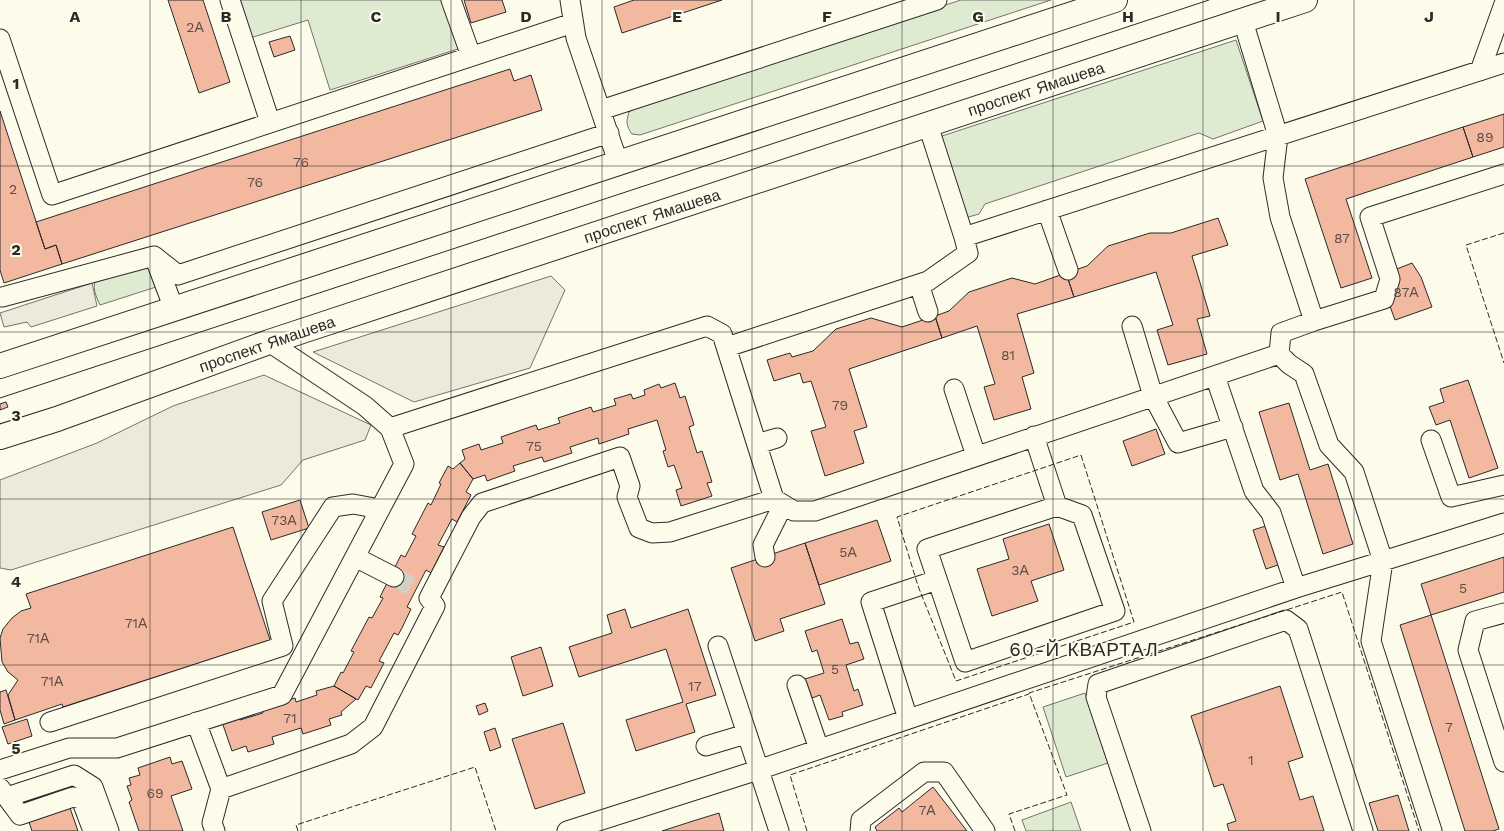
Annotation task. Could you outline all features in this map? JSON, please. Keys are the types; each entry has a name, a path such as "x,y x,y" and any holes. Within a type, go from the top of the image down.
{"main road":[{"path":"0,366 1115,0"},
{"name":"проспект Ямашева","path":"0,437 57,419 269,342 1305,0"}],"lane":[{"path":"230,0 270,122"},
{"path":"451,0 471,56"},
{"path":"570,0 576,38 618,162"},
{"path":"601,110 937,0"},
{"path":"1480,71 1504,4"},
{"path":"1243,21 1278,136 1273,178 1280,217 1314,321"},
{"path":"0,39 52,194 573,23"},
{"path":"964,237 1504,63"},
{"path":"727,347 928,281 968,253 928,125"},
{"path":"154,256 178,275 608,133"},
{"path":"1279,354 1281,333 1384,299 1390,279 1370,218 1504,174"},
{"path":"1047,210 1068,270"},
{"path":"2,298 154,256"},
{"path":"154,256 174,310"},
{"path":"919,284 928,312"},
{"path":"390,428 707,326 722,334 757,444 778,502 764,545 766,557"},
{"path":"1132,326 1153,396 1178,443 1233,427"},
{"path":"0,770 69,748 117,748 282,695 404,464 390,428 365,406 269,342"},
{"path":"221,789 351,744 373,726 435,606 423,593 471,517 482,503 620,457 630,486 627,496 639,528 652,533 670,532 778,502 794,511 815,511 1279,354"},
{"path":"1279,354 1289,364 1304,374 1329,445 1354,472 1383,560 1371,641 1432,831"},
{"path":"1216,376 1254,491 1271,513 1296,588"},
{"path":"954,389 976,456"},
{"path":"1034,436 1057,506"},
{"path":"757,444 777,438"},
{"path":"1431,440 1451,496 1504,485"},
{"path":"50,722 283,646 272,601 333,507 353,504 380,509"},
{"path":"1057,506 1082,515 1115,611 965,662 927,549 1057,506"},
{"path":"567,831 758,770 1296,588 1504,523"},
{"path":"355,558 394,577"},
{"path":"908,719 871,602 937,580"},
{"path":"1504,613 1475,621 1468,650 1504,762"},
{"path":"1141,831 1096,697 1098,684 1286,620 1298,629 1363,831"},
{"path":"718,646 779,831"},
{"path":"797,684 819,749"},
{"path":"196,722 221,789 212,823 215,831"},
{"path":"706,746 746,734"},
{"path":"860,831 861,820 924,772 944,772 985,831"},
{"path":"92,831 81,799 73,797 20,815 3,793 74,775 93,787 109,831"}],"green space":[{"path":"238,0 445,0 461,48 330,90 308,20 250,38"},
{"path":"961,0 1051,0 640,135 632,134 628,126 629,112 643,103"},
{"path":"1236,40 1263,121 1213,139 1199,133 985,204 979,214 965,218 939,137"},
{"path":"143,266 149,269 156,287 100,305 94,288 97,278"},
{"path":"1085,693 1108,763 1066,777 1043,707"},
{"path":"1071,802 1081,831 1026,831 1022,820"}],"shaded area":[{"path":"551,276 565,290 530,368 414,402 313,352"},
{"path":"92,283 97,306 31,327 27,322 4,327 0,313"},
{"path":"264,375 371,425 365,440 303,460 281,485 11,570 0,568 0,480 97,443 173,406"}],"building":[{"path":"168,0 203,0 230,82 199,93"},
{"path":"464,0 502,0 506,12 471,23"},
{"path":"634,0 722,0 622,33 614,7"},
{"path":"290,36 295,50 274,57 269,42"},
{"path":"510,69 514,81 531,75 542,110 62,264 56,245 45,249 36,222"},
{"path":"0,111 45,249 56,245 62,264 4,283 0,270"},
{"path":"1504,114 1504,147 1473,157 1463,127"},
{"path":"1463,127 1473,157 1346,199 1372,278 1341,288 1305,179"},
{"path":"1218,218 1228,245 1192,256 1210,316 1197,319 1207,354 1168,365 1157,330 1173,325 1156,272 1074,297 1066,273 1087,266 1108,246 1150,233 1171,233"},
{"path":"1412,263 1421,277 1432,307 1395,320 1379,276"},
{"path":"1066,273 1074,297 1017,314 1034,373 1022,377 1031,409 994,420 984,387 995,384 977,326 942,338 935,316 949,311 969,292 1012,278 1035,284"},
{"path":"935,316 942,338 849,369 867,427 854,431 864,463 825,476 811,431 826,427 811,381 803,383 800,373 774,381 767,360 790,353 792,357 813,351 836,329 871,318 902,327"},
{"path":"1468,380 1498,468 1469,478 1450,420 1436,425 1429,407 1444,402 1440,389"},
{"path":"675,383 680,398 685,396 694,425 689,427 697,453 702,451 712,482 707,483 712,496 681,506 676,490 682,488 674,465 668,467 663,451 666,450 657,420 628,429 629,434 599,444 598,438 570,447 572,453 544,462 542,457 513,466 515,471 487,481 485,475 473,479 460,463 465,459 462,450 479,444 481,450 503,443 501,437 536,425 538,430 560,423 558,418 591,407 593,412 616,405 614,399 631,394 633,399 645,395 644,390 659,384 661,388"},
{"path":"6,402 8,407 0,410 0,404"},
{"path":"1289,403 1310,470 1328,464 1353,544 1323,554 1298,474 1280,480 1259,412"},
{"path":"1156,429 1165,454 1132,466 1123,441"},
{"path":"460,463 473,479 466,492 471,495 457,522 452,519 438,545 444,547 431,573 426,570 407,607 411,609 402,628 398,635 394,633 379,661 384,663 371,688 366,686 358,700 334,686 354,652 351,651 369,617 372,618 383,598 380,597 401,555 405,557 416,536 412,534 428,503 431,505 448,466 453,469"},
{"path":"300,500 309,528 271,540 262,512"},
{"path":"877,520 891,561 819,585 805,543"},
{"path":"1049,524 1064,570 1031,581 1038,601 992,616 977,569 1009,559 1003,539"},
{"path":"1269,525 1281,564 1266,569 1253,530"},
{"path":"233,527 270,640 63,707 62,704 15,720 8,695 18,680 8,672 2,662 0,638 3,629 12,618 21,611 31,608 26,594"},
{"path":"805,543 825,604 780,619 784,631 755,641 731,568"},
{"path":"1504,557 1504,592 1431,615 1421,584"},
{"path":"625,609 631,628 688,609 716,695 686,704 695,732 636,751 626,720 683,702 666,649 579,677 569,647 612,633 607,615"},
{"path":"1431,615 1499,829 1493,831 1465,831 1400,625"},
{"path":"842,619 850,644 858,642 864,659 846,665 854,691 858,689 863,705 842,712 843,716 829,720 820,695 812,698 805,679 824,673 817,650 812,652 805,631"},
{"path":"541,647 553,686 523,696 511,657"},
{"path":"334,686 356,699 341,712 342,715 329,719 331,725 303,734 301,728 272,737 274,744 248,752 246,746 232,751 222,722 239,716 240,720 263,713 261,709 295,698 296,702 317,695 316,691"},
{"path":"1280,686 1303,757 1288,762 1300,800 1313,796 1324,831 1229,831 1227,824 1236,821 1223,784 1214,787 1191,716"},
{"path":"6,690 15,720 4,724 0,710 0,692"},
{"path":"485,703 488,711 479,715 476,706"},
{"path":"27,719 32,736 8,744 2,727"},
{"path":"563,723 585,793 535,809 512,739"},
{"path":"495,728 501,747 490,751 484,732"},
{"path":"170,757 172,764 182,761 192,789 171,796 183,831 139,831 129,802 132,800 127,786 131,785 129,778 140,775 138,768"},
{"path":"933,787 967,831 877,831 875,827 899,808 902,812"},
{"path":"1398,795 1409,831 1378,831 1369,803"},
{"path":"70,808 78,831 32,831 29,822"},
{"path":"719,813 724,831 662,831 693,821"}],"tunnel":[{"path":"394,577 416,589"}],"tram line":[{"path":"0,398 1209,0"}],"fence":[{"path":"1504,233 1466,245 1504,363"},
{"path":"1081,455 1134,622 956,681 918,586 897,517 1081,455"},
{"path":"1015,831 1009,814 1067,795 1029,693 1342,592 1419,831"},
{"path":"807,831 790,775 1029,694"},
{"path":"298,831 296,825 475,767 496,831"}],"district":[{"name":"60-Й КВАРТАЛ","path":"1084,649"}]}
